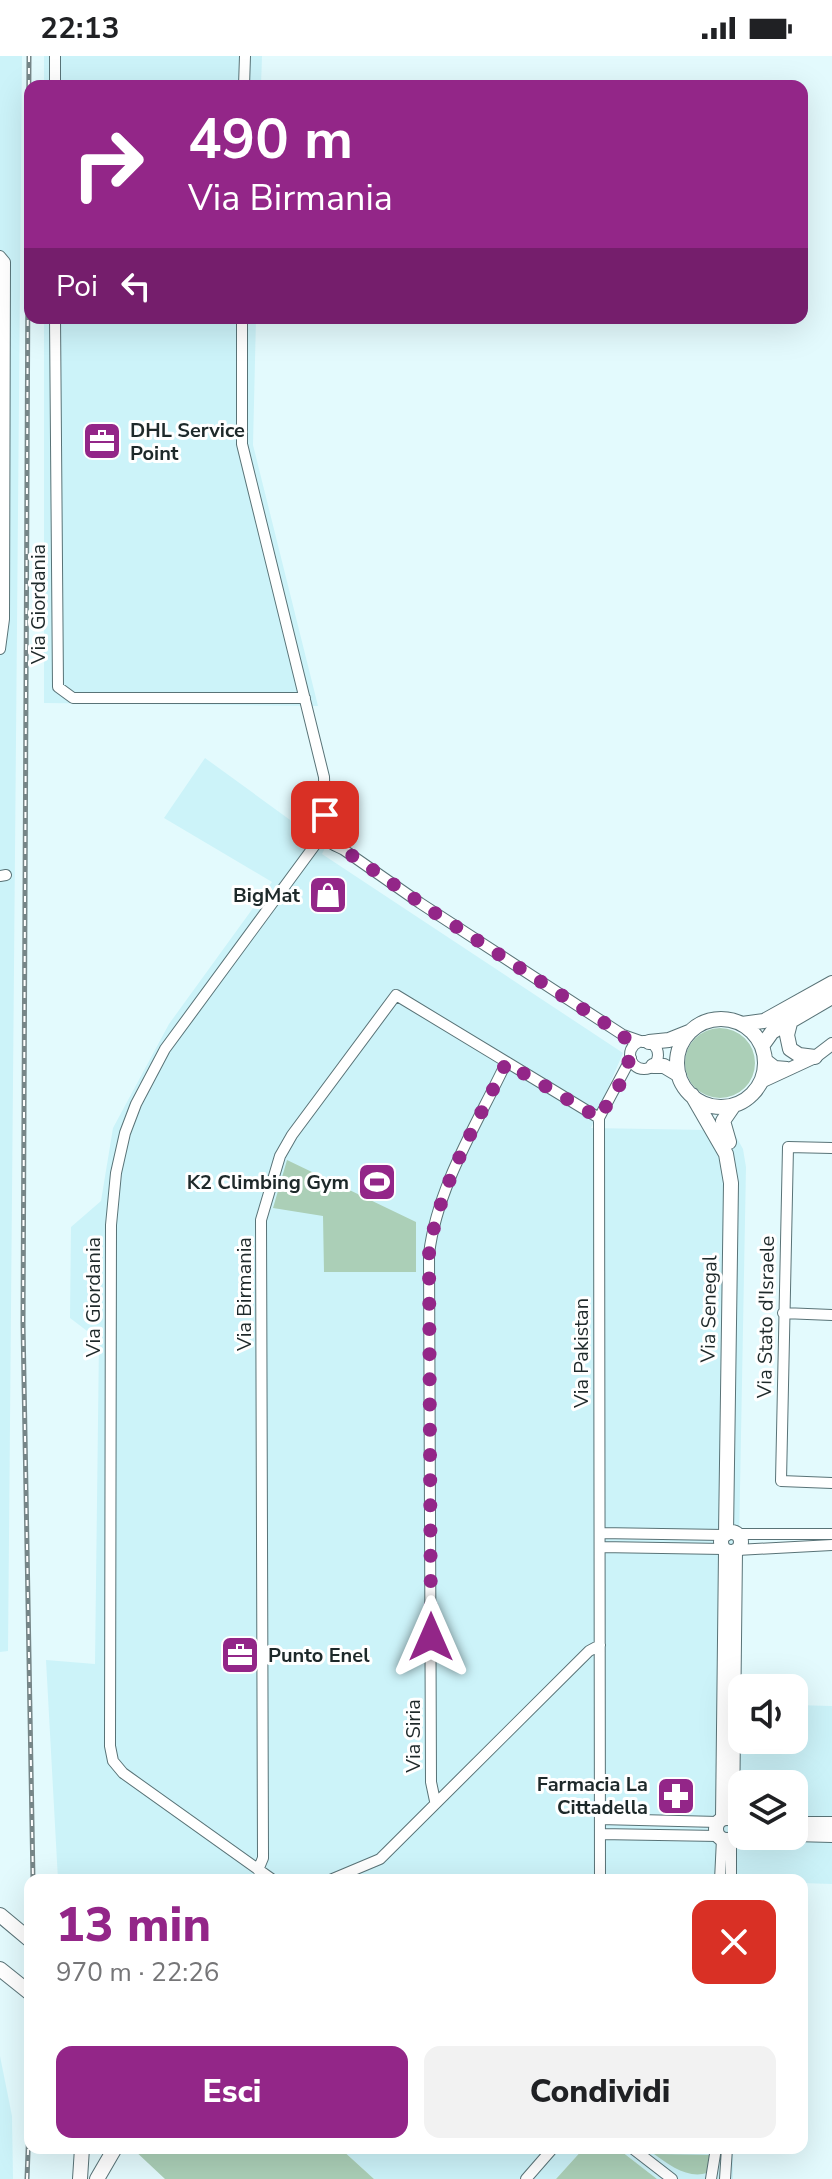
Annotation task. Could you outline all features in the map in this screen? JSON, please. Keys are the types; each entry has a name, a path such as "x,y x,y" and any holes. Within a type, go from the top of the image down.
{"main road":[{"path":"742,1024 764,1021 832,983"},
{"path":"689,1032 680,1048 679,1075 692,1095 712,1106 734,1105 750,1096 761,1082 764,1053 772,1032 832,997"},
{"path":"646,1042 669,1040 717,1019 751,1029 764,1053"},
{"path":"791,1019 787,1035 790,1049 799,1055 815,1057"},
{"path":"653,1066 664,1066 679,1075"},
{"name":"Via Senegal","path":"692,1095 720,1139 731,1183 730,1770"},
{"name":"Via Senegal","path":"731,1542 739,1183 723,1123 734,1105"},
{"path":"808,1824 832,1824"},
{"path":"808,1834 832,1835"},
{"path":"0,1915 24,1935"},
{"path":"0,1969 24,1988"},
{"path":"80,2179 82,2154"},
{"path":"97,2179 112,2154"}],"street":[{"path":"55,56 55,80"},
{"path":"244,80 245,56"},
{"path":"0,256 5,260 5,293 4,619 0,649"},
{"name":"Via Giordania","path":"55,324 58,687 73,698 305,698"},
{"name":"Via Giordania","path":"242,324 242,444 324,777 328,835 315,845 165,1049 136,1104 125,1133 116,1173 111,1225 111,1753 117,1766 130,1779 264,1874"},
{"path":"328,835 344,850 427,908 623,1035 655,1047 658,1055 653,1066 645,1069 631,1062 623,1035"},
{"name":"Via Birmania","path":"258,1870 263,1858 261,1220 280,1156 292,1135 396,995 599,1118"},
{"name":"Via Pakistan","path":"600,1874 599,1118 631,1062 635,1045 646,1042"},
{"path":"761,1082 815,1057 832,1044"},
{"path":"764,1053 775,1067 791,1069"},
{"name":"Via Siria","path":"435,1801 431,1782 429,1254 432,1230 442,1197 506,1063"},
{"name":"Via Stato d'Israele","path":"832,1148 788,1147 781,1481 832,1483"},
{"path":"783,1313 832,1315"},
{"path":"600,1533 832,1545"},
{"path":"600,1547 832,1534"},
{"path":"352,1874 380,1859 589,1651 600,1645"},
{"path":"600,1819 728,1829"},
{"path":"600,1834 728,1829"},
{"name":"Via Senegal","path":"721,1874 728,1839"},
{"name":"Via Senegal","path":"730,1850 731,1874"},
{"path":"526,2179 548,2154"},
{"path":"640,2154 672,2179"},
{"path":"711,2179 715,2154"},
{"path":"725,2179 727,2154"}],"shaded area":[{"path":"0,56 22,56 8,1651 0,1652"},
{"path":"44,56 262,56 261,80 44,80"},
{"path":"44,324 256,324 253,445 318,706 44,703"},
{"path":"205,758 326,846 322,854 623,1053 591,1128 708,1130 729,1124 743,1149 746,1167 737,1674 728,1674 728,1754 808,1754 808,1705 832,1706 832,1884 808,1883 808,1874 58,1874 46,1660 95,1664 99,1340 70,1318 71,1227 101,1201 113,1128 169,1024 272,882 164,818"},
{"path":"0,2056 12,2116 13,2179 0,2179"},
{"path":"347,2154 579,2154 556,2179 374,2179"},
{"path":"625,2154 733,2154 733,2179 657,2179"}],"green space":[{"path":"720,1028 745,1038 755,1063 745,1088 720,1098 695,1088 685,1063 695,1038"},
{"path":"287,1160 416,1222 416,1272 324,1272 323,1216 273,1208"},
{"path":"138,2154 347,2154 374,2179 165,2179"},
{"path":"579,2154 625,2154 657,2179 556,2179"},
{"path":"654,2154 711,2155 707,2173 693,2174 679,2170"}],"railway":[{"path":"29,56 29,80"},
{"path":"28,324 23,1324 33,1874"},
{"path":"27,2179 28,2154"}],"place":[{"name":"DHL Service Point","path":"102,441"},
{"name":"BigMat","path":"328,895"},
{"name":"K2 Climbing Gym","path":"377,1182"},
{"name":"Punto Enel","path":"240,1655"},
{"name":"Farmacia La Cittadella","path":"676,1796"}],"route":[{"path":"325,815 327,824 344,850 623,1035 631,1053 627,1069 599,1118 506,1063 442,1197 432,1230 429,1254 431,1637"}]}
